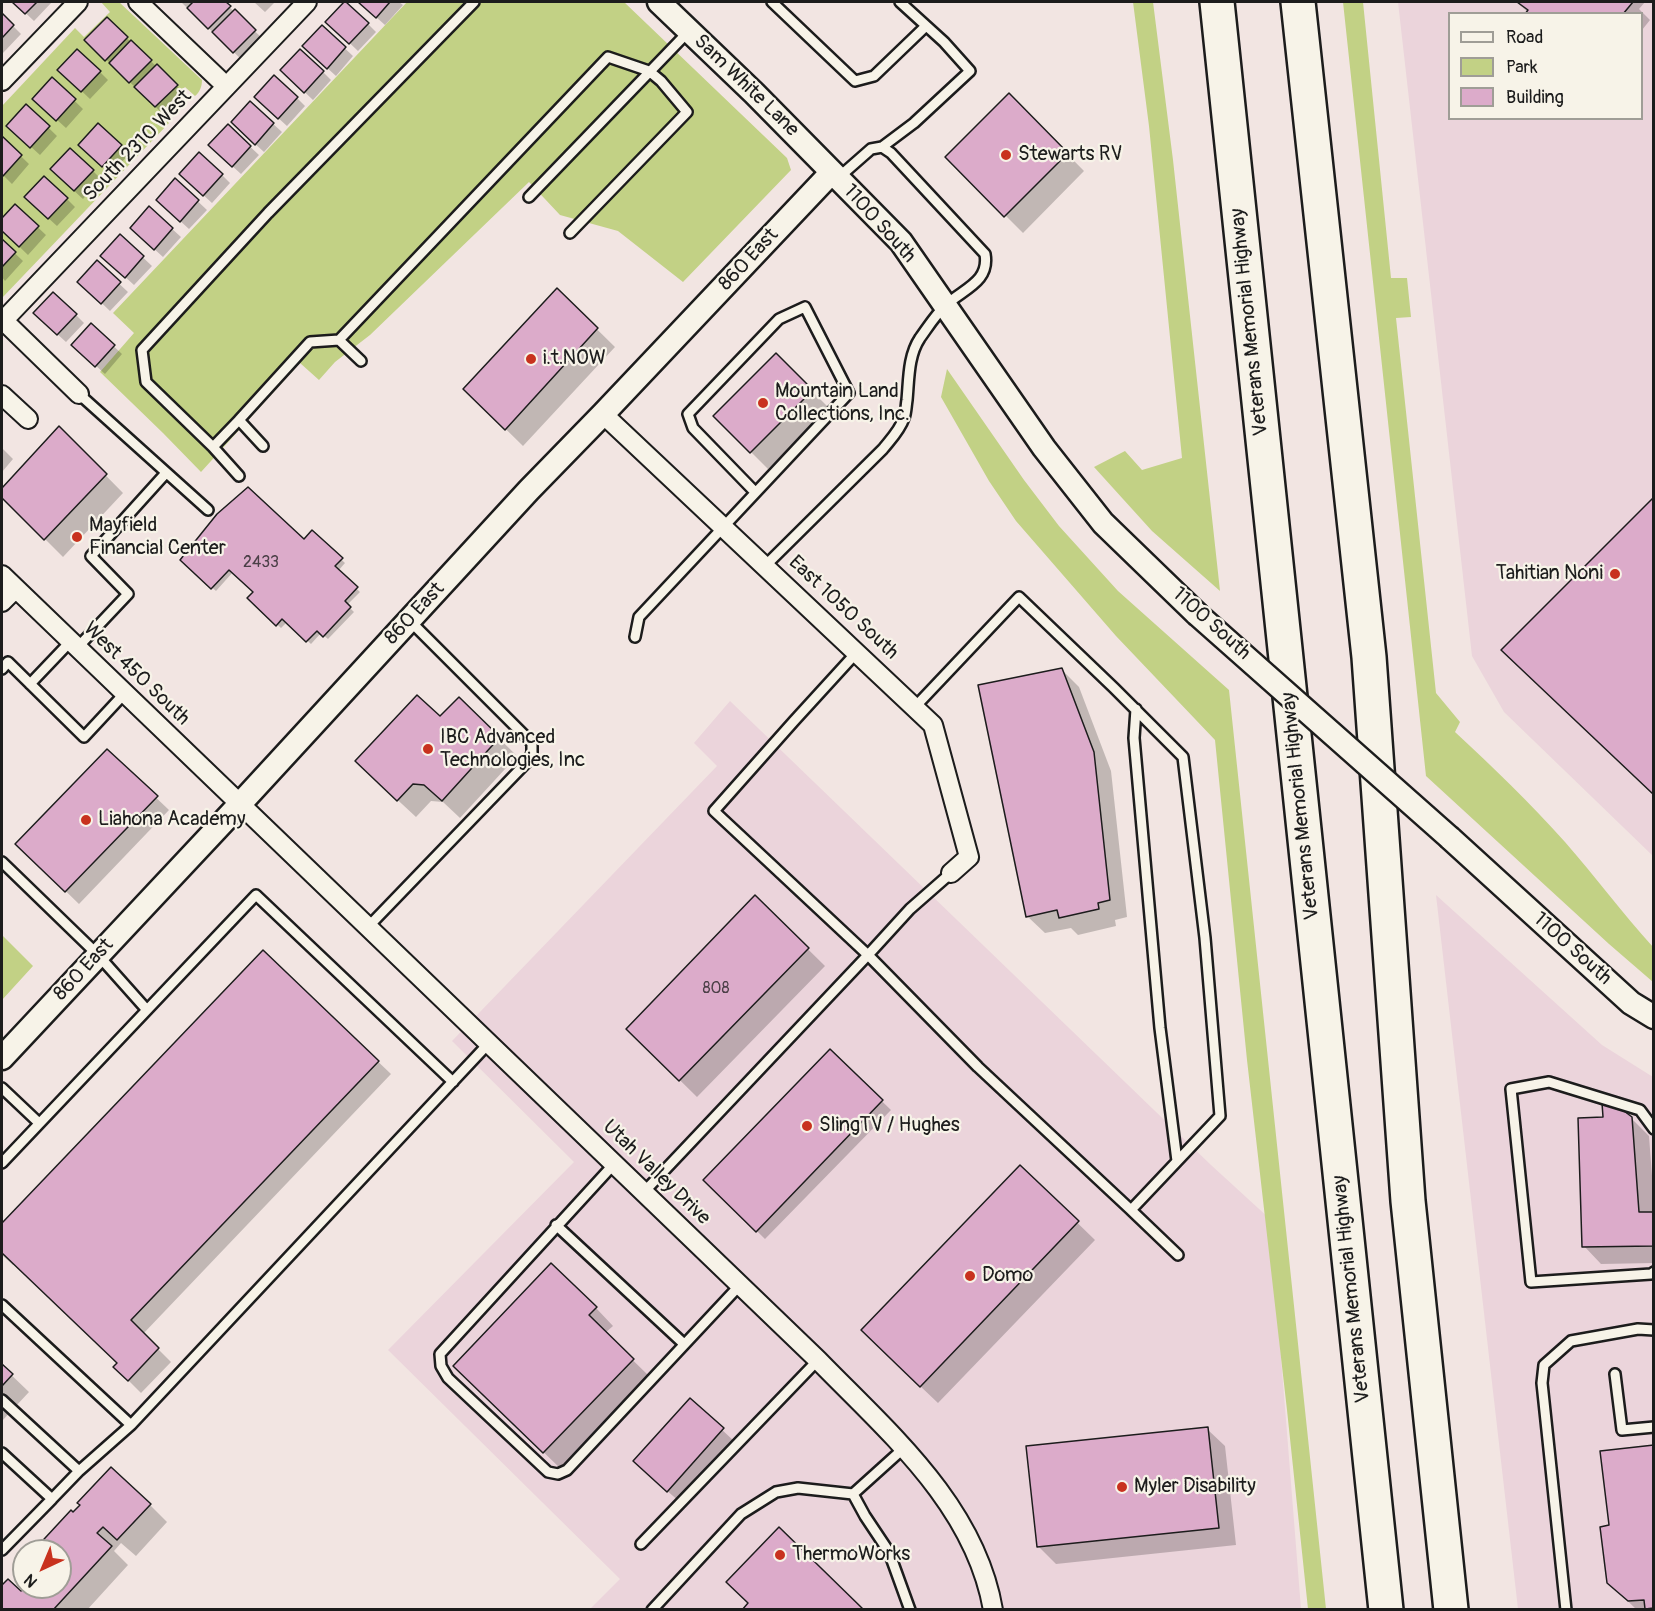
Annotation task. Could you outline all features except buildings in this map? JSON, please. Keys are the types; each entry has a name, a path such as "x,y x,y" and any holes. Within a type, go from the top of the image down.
{"highway":[{"name":"Veterans Memorial Highway","path":"1216,2 1386,1610"},
{"path":"1298,2 1369,657 1408,1201 1451,1610"}],"street":[{"path":"2,81 78,2"},
{"path":"138,2 226,86"},
{"name":"South 2310 West","path":"2,321 307,2"},
{"name":"Sam White Lane","path":"658,2 754,93 835,175"},
{"name":"1100 South","path":"835,175 901,242 1044,448 1103,523 1197,614 1632,1003 1653,1017"},
{"name":"860 East","path":"2,1058 529,490 835,175"},
{"path":"2,321 79,394"},
{"path":"2,394 28,420"},
{"name":"East 1050 South","path":"603,414 933,725 969,858 951,873"},
{"name":"West 450 South","path":"2,575 240,804"},
{"path":"2,602 15,589"},
{"name":"Utah Valley Drive","path":"240,804 818,1360 904,1448 937,1488 961,1523 974,1549 993,1610"}],"lane":[{"path":"239,476 213,447 146,382 142,350 268,213 474,2"},
{"path":"772,2 855,81 873,76 926,26"},
{"path":"835,175 871,149 882,147 914,123 970,71 900,2"},
{"path":"529,196 689,31"},
{"path":"213,447 310,342 339,340 608,57 649,71 661,81 687,112 570,233"},
{"path":"765,566 883,449 897,432 904,417 912,355 918,341 945,306 977,282 985,268 985,254 891,153 882,147"},
{"path":"635,637 639,617 849,393 805,307 779,320 688,414 693,428 755,492"},
{"path":"339,340 361,361"},
{"path":"79,394 207,510"},
{"path":"239,420 263,446"},
{"path":"30,684 128,594 91,556 166,474"},
{"path":"914,708 1019,597 1183,757 1205,938 1220,1116 1131,1210"},
{"path":"368,927 528,761 532,753 532,743 409,620"},
{"path":"857,652 714,811 868,955 978,1066 1179,1255"},
{"path":"2,669 8,662 84,737 124,694"},
{"path":"1136,709 1134,738 1160,1028 1177,1161"},
{"path":"2,862 98,955 147,1010"},
{"path":"644,1192 910,909 951,873"},
{"path":"2,1163 256,895 453,1082"},
{"path":"2,1550 79,1471 131,1425 489,1043"},
{"path":"1653,1129 1640,1110 1549,1082 1511,1089 1531,1282 1651,1274 1653,1272"},
{"path":"2,1088 39,1123"},
{"path":"614,1164 440,1354 441,1366 448,1378 548,1472 558,1474 567,1470 740,1285"},
{"path":"556,1226 684,1344"},
{"path":"2,1305 131,1425"},
{"path":"1566,1610 1542,1383 1544,1365 1571,1341 1638,1329 1653,1330"},
{"path":"641,1544 818,1360"},
{"path":"1615,1374 1622,1430 1653,1427"},
{"path":"2,1400 79,1471"},
{"path":"652,1610 741,1515 776,1492 798,1488 853,1494 904,1448"},
{"path":"2,1453 52,1499"},
{"path":"853,1494 889,1552 910,1610"}],"shaded area":[{"path":"1398,2 1653,2 1653,856 1504,712 1472,656"},
{"path":"730,701 1211,1165 1270,1219 1301,1609 590,1609 620,1579 388,1350 574,1162 452,1041 717,766 694,743"},
{"path":"1436,895 1602,1045 1653,1077 1653,1609 1518,1609"}],"green space":[{"path":"101,2 119,2 202,80 201,87 195,96 185,87 160,113 169,123 2,298 2,106 75,28 84,37 110,12"},
{"path":"407,2 624,2 787,158 791,170 683,282 618,231 560,215 529,182 370,335 335,362 319,380 300,363 201,472 100,372 134,333 113,313"},
{"path":"1133,2 1153,2 1173,160 1220,591 1152,531 1094,467 1125,451 1142,470 1182,458 1149,126"},
{"path":"1343,2 1363,2 1391,278 1407,278 1411,317 1396,318 1436,693 1460,722 1455,732 1552,828 1653,947 1653,982 1426,776"},
{"path":"947,369 1059,526 1118,591 1229,690 1326,1609 1308,1609 1247,1060 1215,740 1116,636 1016,521 989,481 941,397"},
{"path":"2,935 33,966 2,1000"}],"place":[{"name":"Stewarts RV","path":"1006,155"},
{"name":"i.t.NOW","path":"531,359"},
{"name":"Mountain Land Collections, Inc.","path":"763,403"},
{"name":"Mayfield Financial Center","path":"77,537"},
{"name":"Tahitian Noni","path":"1615,574"},
{"name":"IBC Advanced Technologies, Inc","path":"428,749"},
{"name":"Liahona Academy","path":"86,820"},
{"name":"SlingTV / Hughes","path":"807,1126"},
{"name":"Domo","path":"970,1276"},
{"name":"Myler Disability","path":"1122,1487"},
{"name":"ThermoWorks","path":"780,1555"}]}
